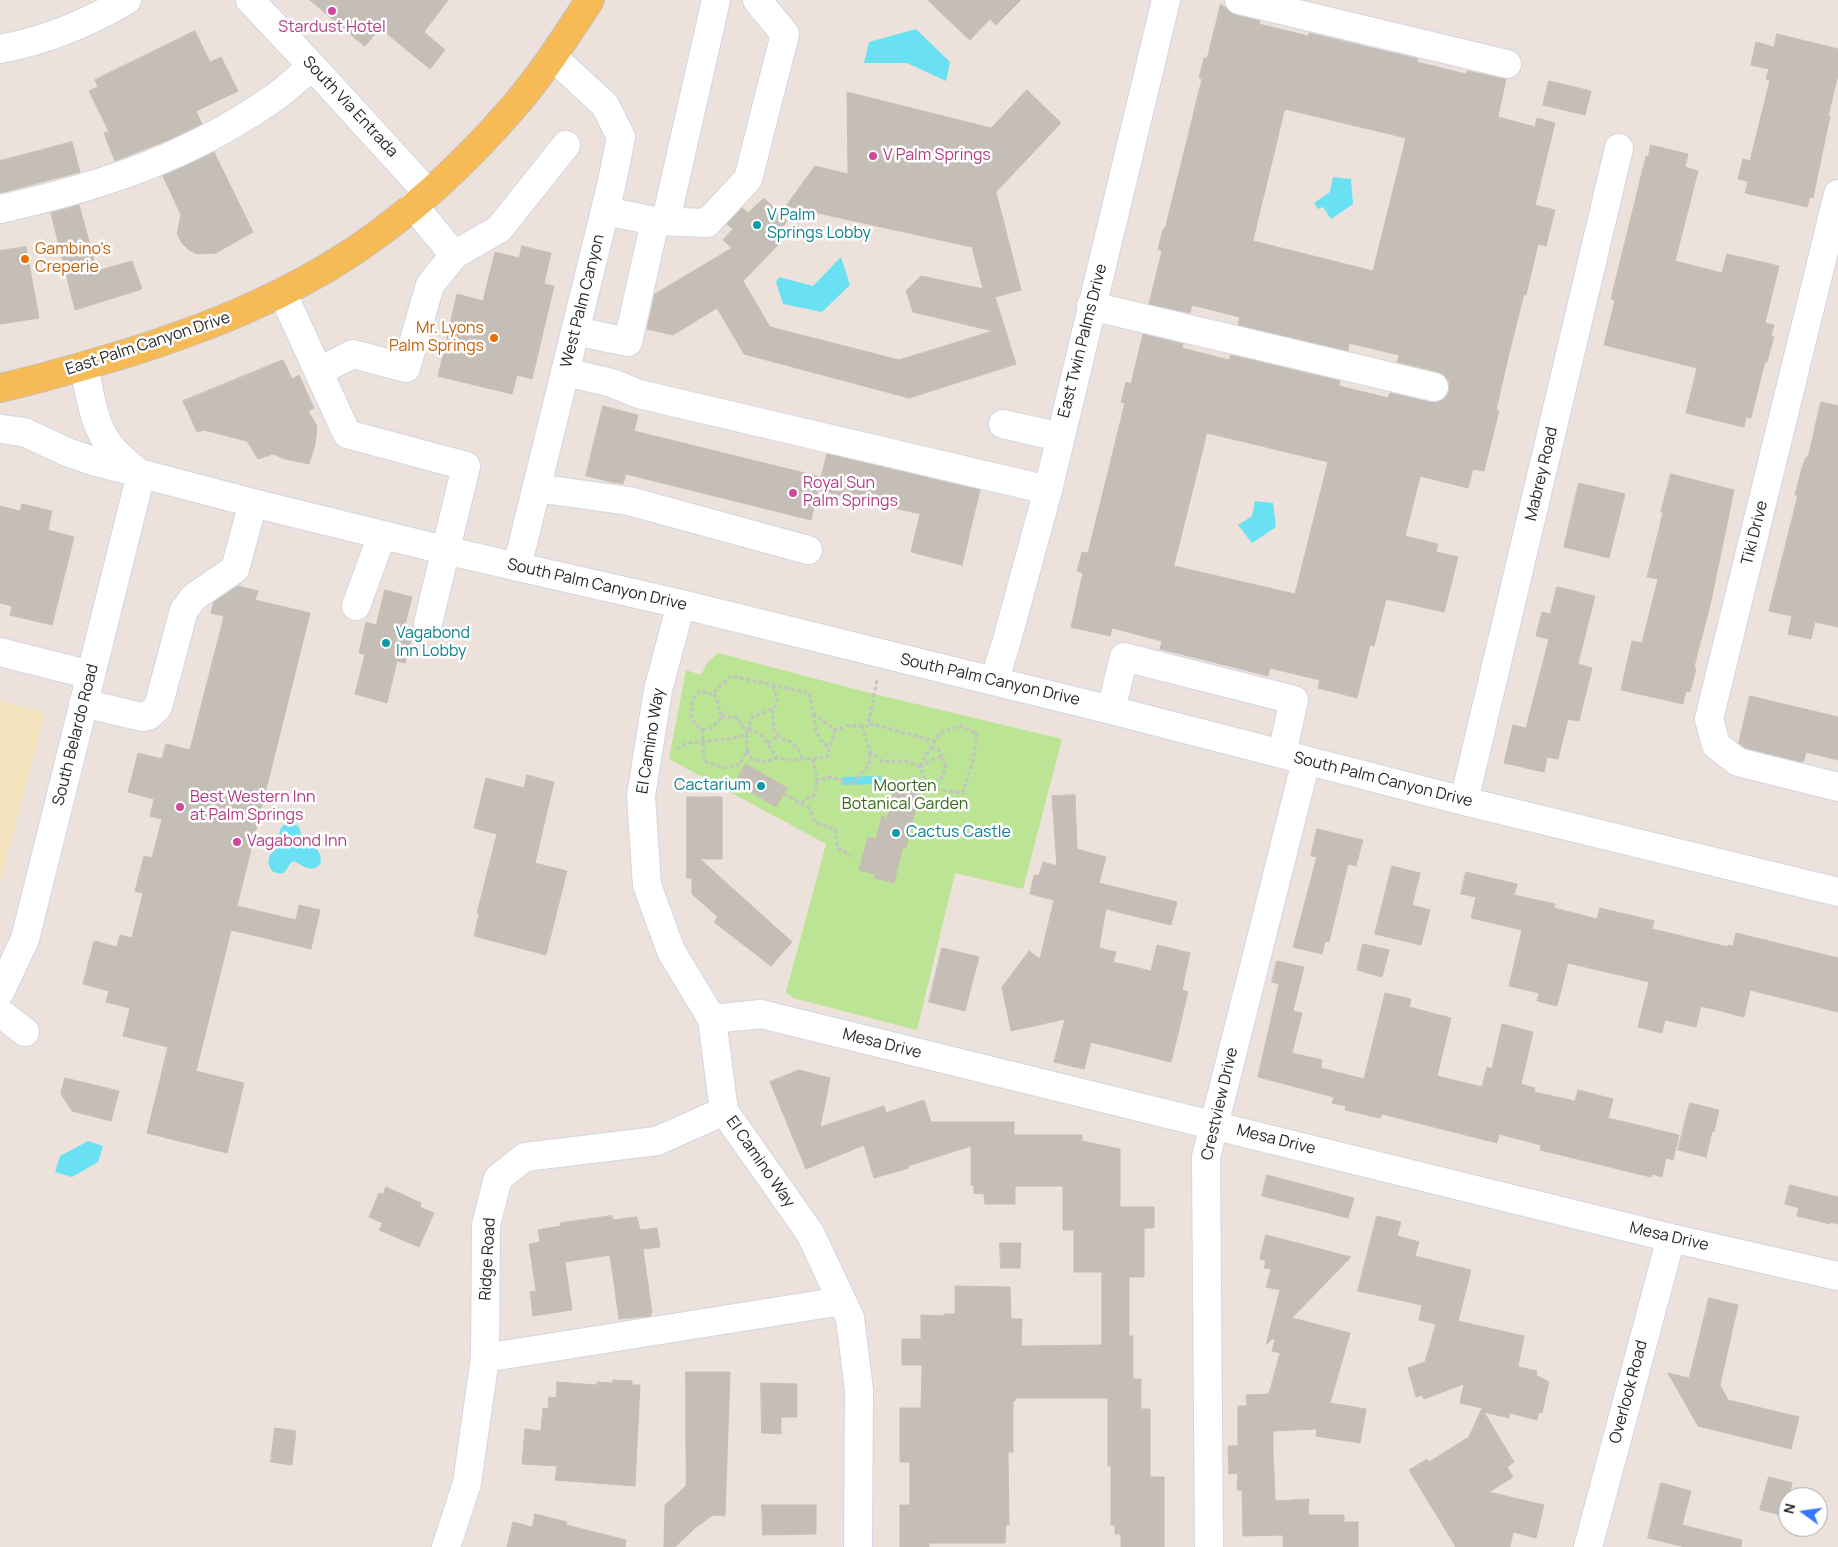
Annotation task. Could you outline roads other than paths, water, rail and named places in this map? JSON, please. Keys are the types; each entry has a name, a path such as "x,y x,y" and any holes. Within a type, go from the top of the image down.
{"main road":[{"name":"East Palm Canyon Drive","path":"0,388 84,366 191,333 239,314 354,251 421,199 474,151 506,116 553,57 590,0"}],"street":[{"path":"0,49 64,31 127,0"},
{"name":"South Via Entrada","path":"250,0 312,66 421,199 454,255"},
{"path":"575,331 628,342 661,221 716,0"},
{"path":"605,211 661,221 707,223 748,179 785,34 757,0"},
{"name":"East Twin Palms Drive","path":"994,681 1048,490 1166,0"},
{"path":"1239,0 1507,64"},
{"name":"West Palm Canyon","path":"517,567 605,211 621,137 605,105 553,57"},
{"path":"0,209 80,189 140,170 185,150 236,123 273,99 312,66"},
{"path":"319,371 353,354 406,368 430,285 454,255 499,229 566,144"},
{"name":"Mabrey Road","path":"1464,801 1619,148"},
{"name":"Tiki Drive","path":"1838,194 1709,719 1716,745 1738,762 1838,787"},
{"path":"282,292 347,434 466,466 444,550 428,623"},
{"path":"1091,306 1434,387"},
{"path":"84,366 103,437 124,461 141,474"},
{"path":"566,372 612,383 623,400 648,397 1048,490"},
{"path":"1004,424 1060,437"},
{"name":"South Palm Canyon Drive","path":"0,429 24,432 84,458 254,503 444,550 681,604 1111,710 1464,801 1838,892"},
{"name":"South Belardo Road","path":"0,992 25,939 141,474"},
{"path":"536,488 600,489 629,501 808,550"},
{"path":"84,703 142,717 148,716 158,707 184,610 188,603 199,593 235,569 254,503"},
{"path":"356,606 382,535"},
{"name":"El Camino Way","path":"681,604 658,690 641,796 647,885 671,952 712,1019 724,1111 810,1233 850,1318 859,1390 858,1547"},
{"path":"0,652 91,676"},
{"name":"Crestview Drive","path":"1111,710 1124,657 1294,700 1294,757 1206,1158 1209,1547"},
{"path":"0,1013 24,1032"},
{"name":"Mesa Drive","path":"712,1019 761,1014 1671,1238 1838,1276"},
{"name":"Ridge Road","path":"446,1547 467,1483 485,1358 486,1225 498,1178 525,1157 657,1141 724,1111"},
{"name":"Overlook Road","path":"1588,1547 1671,1238"},
{"path":"485,1358 842,1301"}],"water":[{"path":"916,29 950,62 946,81 907,63 864,63 869,42"},
{"path":"1333,177 1351,179 1353,204 1331,219 1323,207 1318,209 1314,203 1330,192"},
{"path":"841,257 850,285 822,312 783,304 776,282 779,277 813,286"},
{"path":"1255,501 1273,503 1276,527 1252,543 1238,525 1252,516"},
{"path":"288,823 297,825 300,829 302,840 318,850 321,863 315,868 308,868 294,861 284,873 272,871 269,857 273,851 280,847 281,827"},
{"path":"88,1141 103,1146 98,1162 72,1177 55,1172 60,1156"}],"waterway":[{"path":"845,781 878,780"}],"tunnel":[{"path":"602,480 620,410"}],"place":[{"name":"Stardust Hotel","path":"332,11"},
{"name":"V Palm Springs","path":"873,156"},
{"name":"V Palm Springs Lobby","path":"757,225"},
{"name":"Gambino's Creperie","path":"25,259"},
{"name":"Mr. Lyons Palm Springs","path":"494,338"},
{"name":"Royal Sun Palm Springs","path":"793,493"},
{"name":"Vagabond Inn Lobby","path":"386,643"},
{"name":"Cactarium","path":"761,786"},
{"name":"Best Western Inn at Palm Springs","path":"180,807"},
{"name":"Cactus Castle","path":"896,833"},
{"name":"Vagabond Inn","path":"237,842"}],"park label":[{"name":"Moorten Botanical Garden","path":"905,796"}]}
